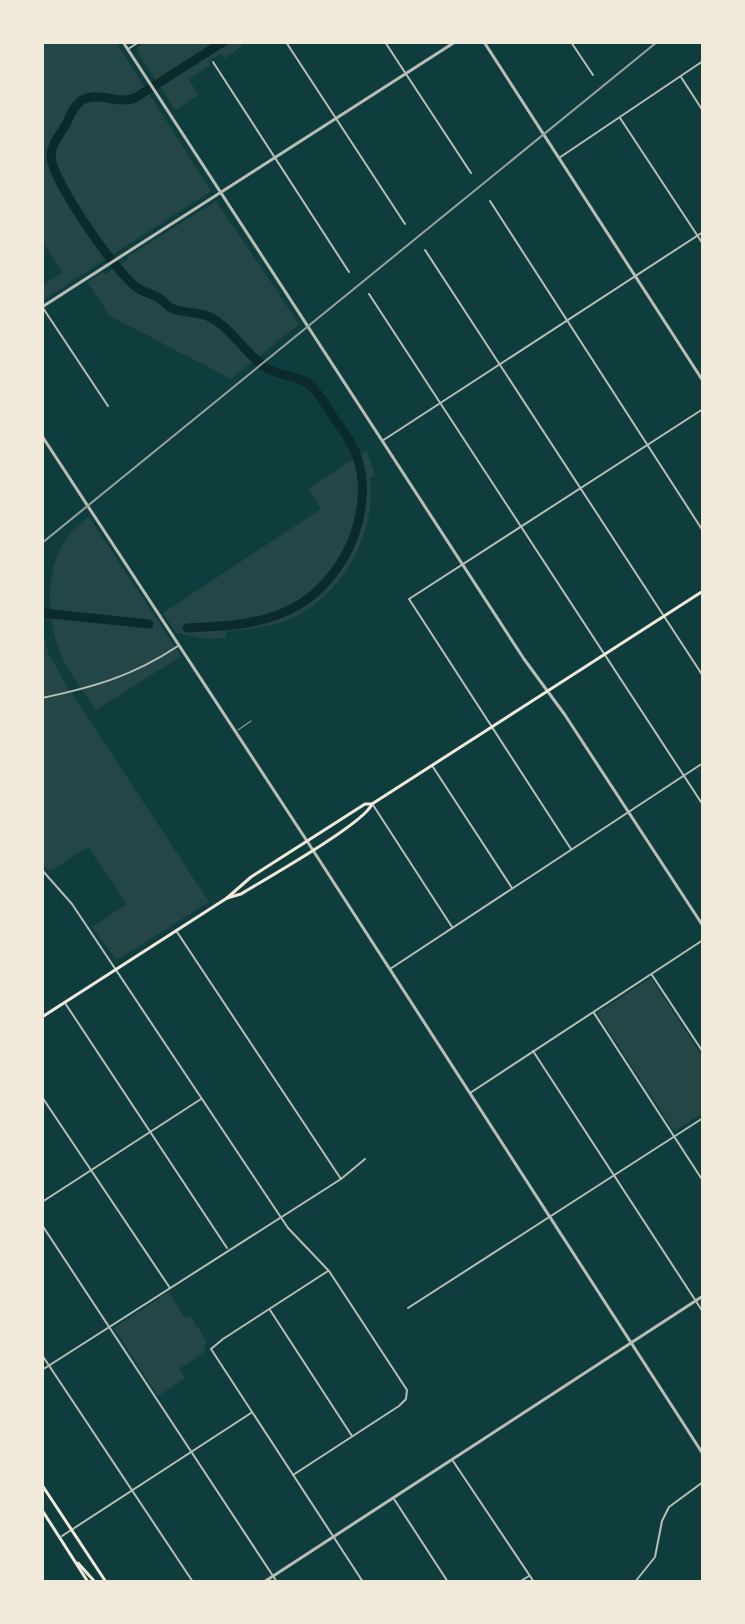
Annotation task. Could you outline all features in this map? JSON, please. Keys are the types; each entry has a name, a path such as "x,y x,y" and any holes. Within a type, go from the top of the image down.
{"main road":[{"path":"42,1017 227,898 307,841 365,804 372,804 703,591"},
{"path":"227,898 241,894 312,849 370,811 372,804"},
{"path":"267,867 272,874"},
{"path":"42,1485 106,1582"},
{"path":"42,1510 88,1582"},
{"path":"73,1558 95,1582"}],"street":[{"path":"123,42 463,565 703,926"},
{"path":"128,49 139,42"},
{"path":"286,42 405,224"},
{"path":"385,42 471,173"},
{"path":"108,406 42,307 455,42"},
{"path":"484,42 703,381"},
{"path":"571,42 593,75"},
{"path":"559,158 703,61"},
{"path":"213,62 349,272"},
{"path":"681,76 703,111"},
{"path":"620,117 703,244"},
{"path":"490,201 703,531"},
{"path":"382,441 703,232"},
{"path":"425,250 703,676"},
{"path":"369,294 703,805"},
{"path":"571,849 409,599 703,409"},
{"path":"42,436 703,1454"},
{"path":"42,698 111,681 138,670 179,645"},
{"path":"389,969 703,763"},
{"path":"432,766 512,888"},
{"path":"372,804 452,927"},
{"path":"42,870 72,904 281,1217 329,1271 408,1395 399,1406 293,1475"},
{"path":"176,931 341,1179"},
{"path":"469,1093 703,940"},
{"path":"652,974 703,1052"},
{"path":"65,1002 229,1250"},
{"path":"593,1012 703,1181"},
{"path":"533,1051 703,1312"},
{"path":"42,1097 170,1288"},
{"path":"42,1202 202,1099"},
{"path":"408,1308 703,1118"},
{"path":"42,1370 341,1179 365,1159"},
{"path":"42,1225 277,1582"},
{"path":"329,1271 211,1349 363,1582"},
{"path":"264,1582 703,1296"},
{"path":"270,1309 353,1436"},
{"path":"42,1355 193,1582"},
{"path":"60,1537 252,1412"},
{"path":"452,1460 534,1582"},
{"path":"635,1582 655,1557 662,1521 669,1507 703,1482"},
{"path":"393,1498 448,1582"},
{"path":"519,1582 530,1575"}],"lane":[{"path":"236,732 251,721"}],"shaded area":[{"path":"42,42 116,42 211,191 43,300 42,286 62,272 42,241"},
{"path":"145,42 243,42 225,58 221,54 209,61 210,65 189,79 198,95 175,110 137,51"},
{"path":"216,201 298,322 231,379 110,316 87,282 129,259 128,256"},
{"path":"367,450 375,476 370,478 368,521 351,562 324,597 287,620 226,631 226,638 206,639 176,633 163,613 321,509 308,489"},
{"path":"89,517 181,656 96,710 60,652 50,607 52,575 62,546"},
{"path":"42,631 49,655 65,683 209,902 119,959 115,958 92,927 127,904 88,847 50,871 42,864"},
{"path":"651,978 703,1058 703,1113 674,1131 597,1013"},
{"path":"169,1292 184,1317 192,1318 206,1341 204,1352 179,1369 185,1378 158,1396 114,1328"}],"waterway":[{"path":"187,628 234,625 276,616 312,596 328,580 349,547 358,521 362,494 360,467 354,449 313,388 292,376 265,367 212,318 171,308 135,286 86,225 54,169 52,148 74,108 82,100 95,97 135,98 223,42"},
{"path":"42,613 149,624"}],"railway":[{"path":"42,543 657,42"}]}
